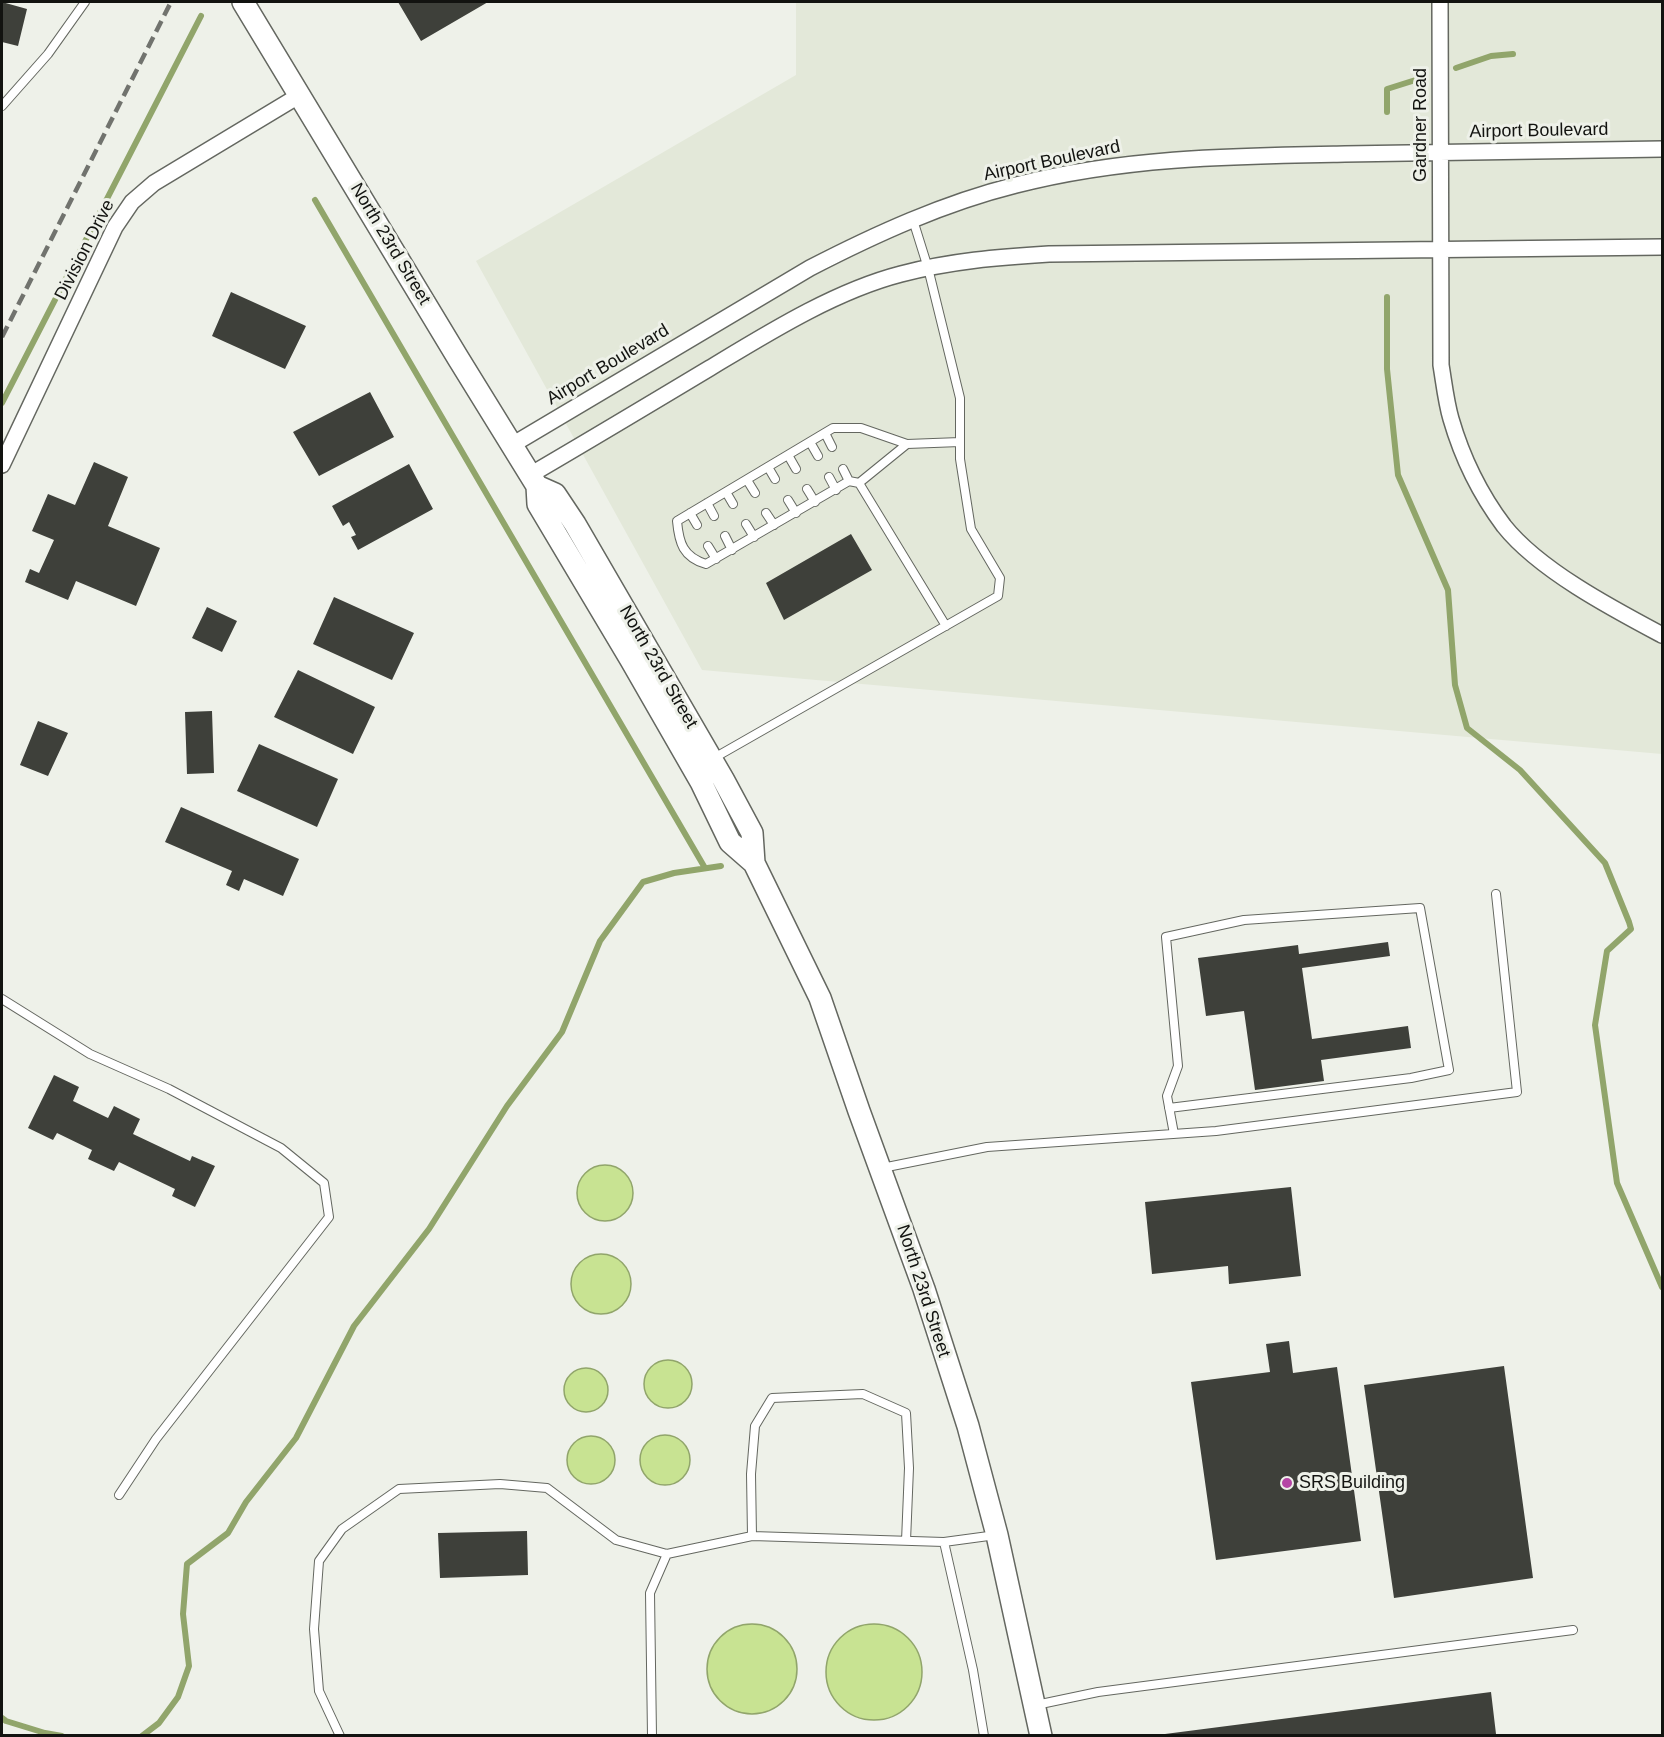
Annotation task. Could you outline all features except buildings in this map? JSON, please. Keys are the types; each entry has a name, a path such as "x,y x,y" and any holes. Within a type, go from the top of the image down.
{"main road":[{"name":"North 23rd Street","path":"243,2 534,481 538,504 701,782 730,842 754,863"},
{"name":"North 23rd Street","path":"534,481 555,494 575,524 752,833 754,863 820,998 934,1321 968,1426 997,1535 1041,1736"}],"street":[{"name":"Gardner Road","path":"1440,2 1441,365 1450,417 1459,446 1474,478 1505,526 1545,564 1621,614 1662,636"},
{"name":"Division Drive","path":"2,465 115,227 132,202 154,183 300,95"},
{"name":"Airport Boulevard","path":"512,445 810,268 846,249 972,197 1016,185 1119,165 1207,157 1662,148"},
{"path":"534,481 771,331 858,289 899,274 985,258 1049,254 1662,247"}],"lane":[{"path":"2,106 48,54 85,2"},
{"path":"711,759 998,596 1000,578 971,529 960,459 960,398 928,268 913,220"},
{"path":"946,626 859,483 849,481 706,564 693,560 679,541 676,521 833,428 861,428 907,444 960,442"},
{"path":"825,433 832,447"},
{"path":"810,442 818,456"},
{"path":"859,483 907,444"},
{"path":"788,455 796,469"},
{"path":"768,467 776,479"},
{"path":"843,469 849,481"},
{"path":"829,477 836,490"},
{"path":"747,480 755,493"},
{"path":"807,489 815,502"},
{"path":"726,492 733,504"},
{"path":"788,500 796,513"},
{"path":"707,503 714,516"},
{"path":"690,513 697,525"},
{"path":"766,513 774,525"},
{"path":"746,524 754,537"},
{"path":"724,537 732,550"},
{"path":"708,546 716,559"},
{"path":"880,1168 987,1147 1216,1131 1518,1092 1496,894"},
{"path":"1169,1108 1411,1078 1449,1070 1420,908 1244,920 1166,936 1178,1066 1167,1096 1169,1108 1174,1134"},
{"path":"2,999 90,1054 169,1089 281,1148 324,1183 329,1217 156,1439 119,1495"},
{"path":"752,1536 751,1474 755,1426 772,1398 863,1394 906,1413 909,1468 906,1541"},
{"path":"340,1736 319,1691 314,1629 319,1561 342,1529 399,1489 500,1484 547,1488 616,1540 667,1554 752,1536 944,1542 997,1535"},
{"path":"944,1542 973,1670 984,1736"},
{"path":"652,1736 650,1593 667,1554"},
{"path":"1035,1705 1098,1692 1573,1630"}],"shaded area":[{"path":"796,2 1662,2 1662,754 702,670 476,261 796,75"},
{"path":"599,1165 611,1165 621,1169 629,1177 633,1193 629,1209 621,1217 611,1221 599,1221 589,1217 581,1209 577,1199 577,1187 581,1177 589,1169"},
{"path":"601,1254 613,1256 626,1267 631,1284 629,1296 618,1309 601,1314 589,1312 576,1301 571,1284 573,1272 584,1259"},
{"path":"663,1360 673,1360 685,1367 692,1379 692,1389 685,1401 673,1408 663,1408 648,1397 644,1389 644,1379 655,1364"},
{"path":"586,1368 595,1369 602,1374 607,1381 607,1399 602,1406 595,1411 586,1412 577,1411 570,1406 565,1399 564,1390 565,1381 570,1374 577,1369"},
{"path":"660,1435 670,1435 683,1442 690,1455 690,1465 683,1478 670,1485 660,1485 651,1481 644,1474 640,1465 640,1455 644,1446 651,1439"},
{"path":"591,1436 608,1443 615,1460 608,1477 591,1484 574,1477 567,1460 574,1443"},
{"path":"752,1624 769,1627 784,1637 794,1652 797,1669 794,1686 784,1701 769,1711 752,1714 735,1711 720,1701 710,1686 707,1669 710,1652 720,1637 735,1627"},
{"path":"874,1624 892,1628 908,1638 918,1654 922,1672 918,1690 908,1706 892,1716 874,1720 856,1716 840,1706 830,1690 826,1672 830,1654 840,1638 856,1628"}],"waterway":[{"path":"2,403 201,16"},
{"path":"1456,68 1491,56 1513,54"},
{"path":"1387,112 1387,89 1425,77"},
{"path":"315,200 705,868"},
{"path":"1387,297 1387,369 1398,475 1448,590 1455,685 1467,728 1520,770 1605,863 1631,929 1607,951 1595,1025 1617,1183 1662,1287"},
{"path":"142,1736 159,1723 178,1697 189,1666 183,1614 187,1564 228,1533 246,1502 296,1438 354,1326 429,1229 507,1106 562,1032 600,941 643,882 674,873 721,866"},
{"path":"2,1718 45,1733 62,1736"}],"railway":[{"path":"2,337 171,2"}],"place":[{"name":"SRS Building","path":"1287,1483"}]}
